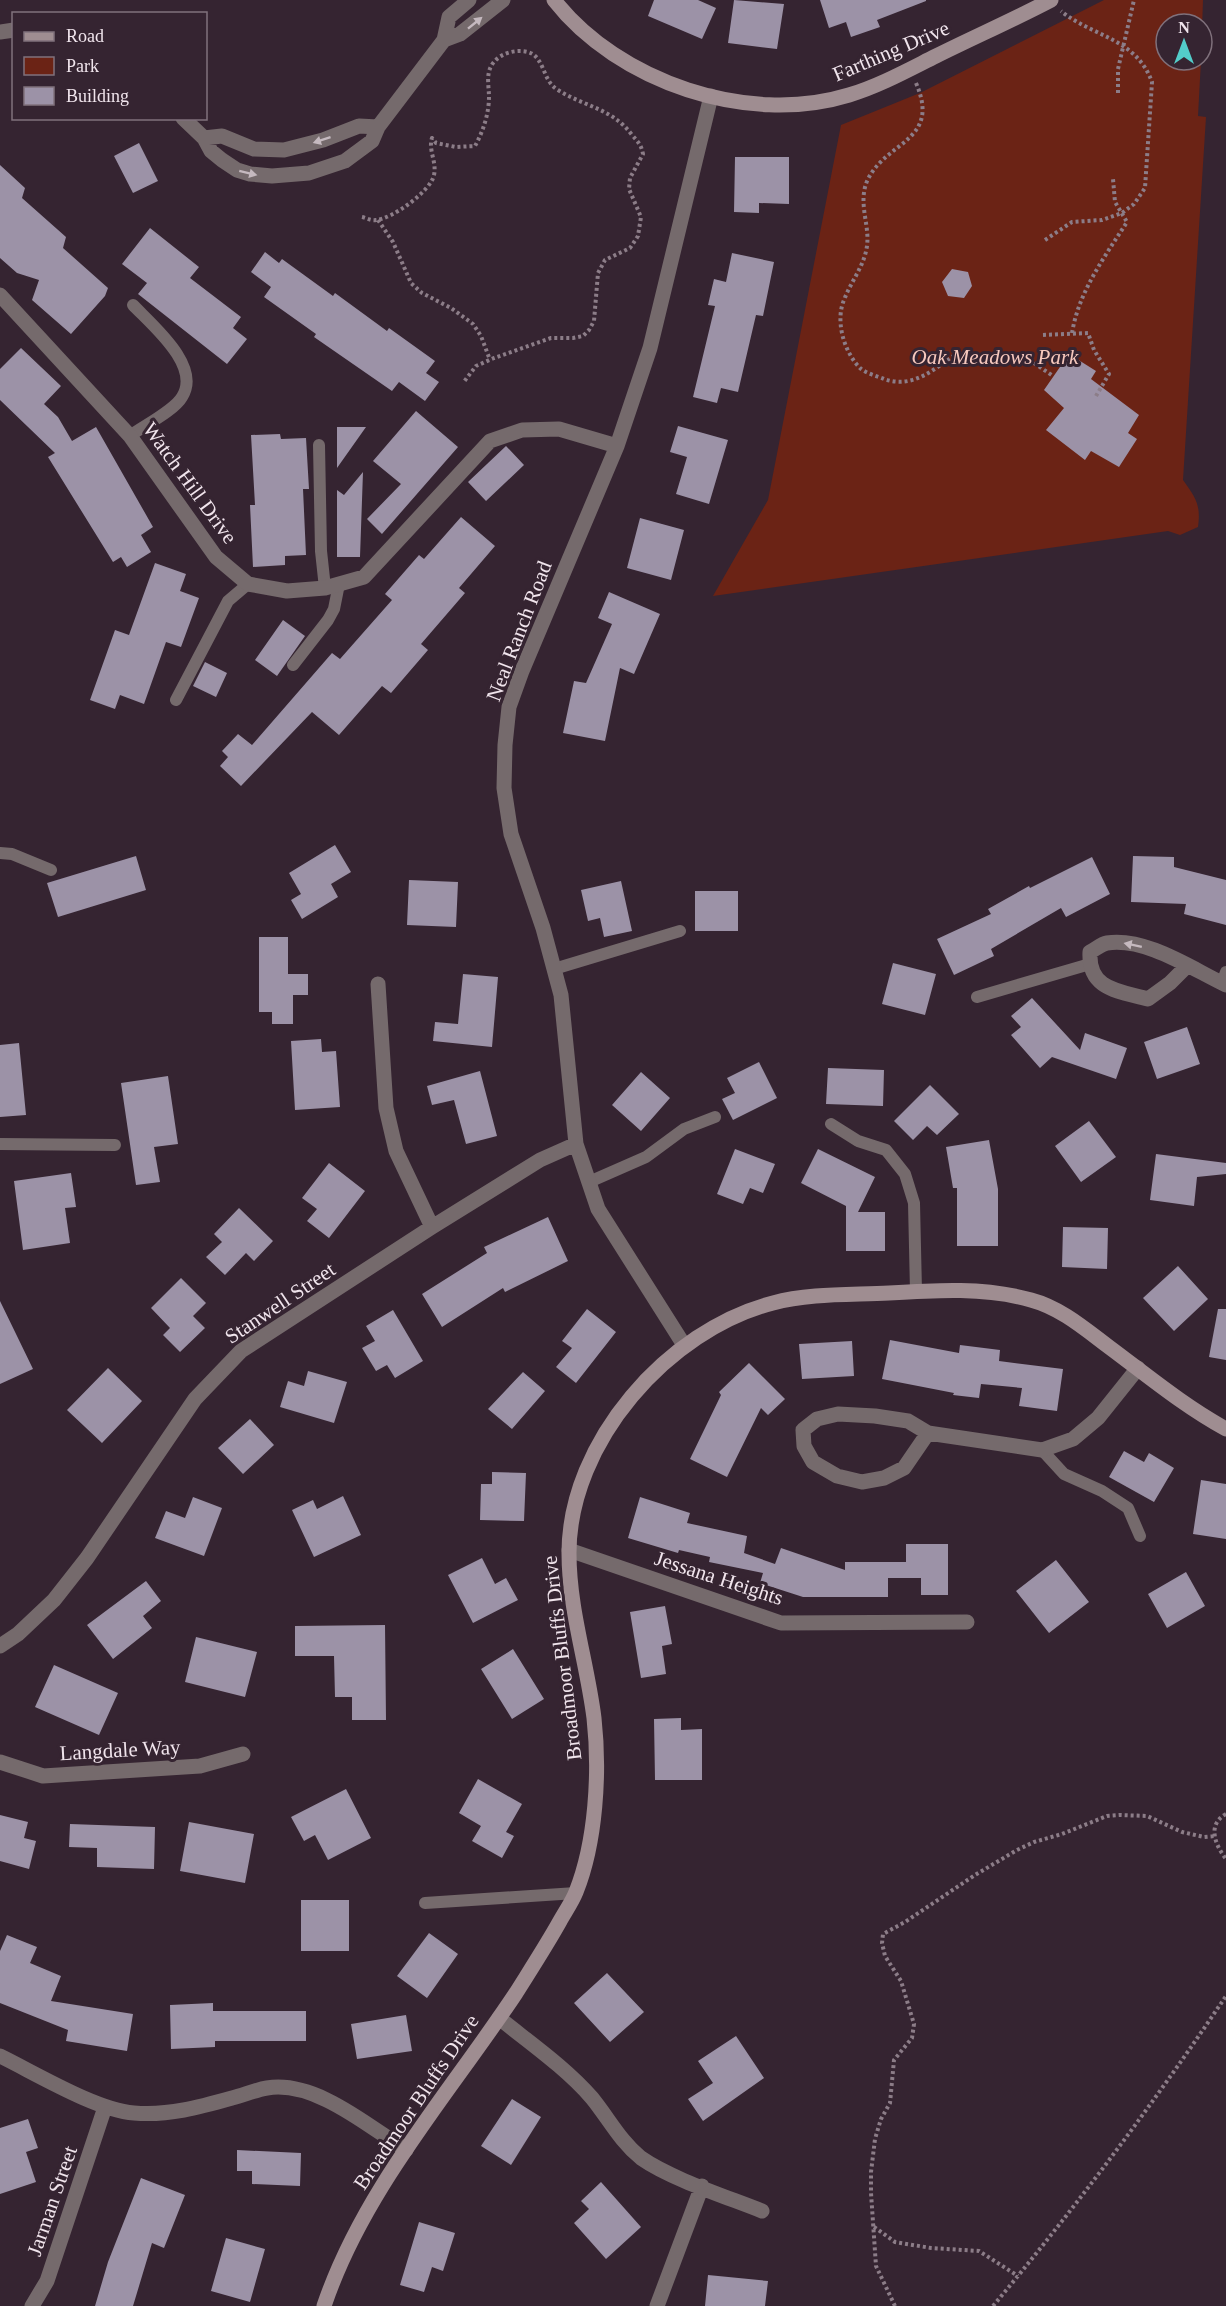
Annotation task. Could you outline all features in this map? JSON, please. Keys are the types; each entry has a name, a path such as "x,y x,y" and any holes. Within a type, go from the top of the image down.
{"street":[{"path":"185,120 204,138 211,151 237,170 250,174 291,176 328,168 345,161 372,141 378,127 444,40 448,17 469,0"},
{"path":"444,40 460,34 503,0"},
{"name":"Farthing Drive","path":"554,0 567,17 607,51 656,78 711,96 758,105 804,104 849,95 909,69 1050,1"},
{"name":"Neal Ranch Road","path":"684,1345 598,1209 576,1144 561,995 543,928 511,834 504,788 509,707 617,446 650,348 711,96"},
{"path":"204,138 222,136 254,149 278,150 312,144 359,126 378,127"},
{"name":"Watch Hill Drive","path":"0,295 130,436 216,557 248,584 287,591 332,586 364,577 490,441 522,430 559,429 617,446"},
{"path":"1187,966 1170,983 1148,999 1110,988 1093,976 1090,952 1105,943 1128,943 1162,953 1187,966 1225,980"},
{"path":"378,984 386,1108 396,1151 432,1227"},
{"name":"Stanwell Street","path":"0,1646 18,1634 54,1600 87,1558 195,1399 241,1351 540,1160 576,1144"},
{"name":"Broadmoor Bluffs Drive","path":"324,2306 348,2245 406,2150 499,2019 538,1959 576,1893 589,1844 596,1781 594,1720 578,1643 569,1550 575,1507 590,1462 607,1431 633,1393 684,1345 734,1316 775,1302 916,1291 992,1292 1034,1300 1065,1314 1192,1410 1226,1428"},
{"path":"928,1433 904,1468 884,1478 862,1482 837,1476 813,1462 804,1446 803,1431 817,1419 837,1414 875,1416 908,1421 928,1433 1042,1450 1073,1439 1098,1418 1138,1368"},
{"name":"Jessana Heights","path":"569,1550 781,1623 967,1622"},
{"name":"Langdale Way","path":"0,1762 43,1776 200,1766 243,1754"},
{"path":"499,2019 569,2076 592,2098 622,2142 643,2159 762,2211"},
{"path":"0,2056 105,2107 132,2113 178,2112 268,2088 288,2087 311,2093 332,2103 406,2150"},
{"name":"Jarman Street","path":"32,2306 47,2281 105,2107"},
{"path":"657,2306 702,2186"}],"lane":[{"path":"130,436 173,406 182,397 186,385 185,369 176,351 133,305"},
{"path":"293,665 328,621 334,609 332,586 321,551 319,445"},
{"path":"176,700 228,601 248,584"},
{"path":"0,853 12,854 51,870"},
{"path":"554,969 680,931"},
{"path":"977,997 1090,964"},
{"path":"589,1182 646,1157 684,1129 715,1117"},
{"path":"831,1124 858,1141 886,1150 905,1174 914,1203 916,1291"},
{"path":"0,1144 116,1145"},
{"path":"1042,1450 1064,1474 1102,1491 1128,1508 1140,1536"},
{"path":"425,1903 576,1893"}],"path":[{"path":"1118,93 1118,69 1134,0"},
{"path":"1045,240 1072,222 1102,220 1122,213 1134,204 1145,188 1152,82 1147,69 1138,57 1125,46 1070,19 1050,1"},
{"path":"362,217 373,221 378,220 404,207 427,188 435,173 430,145 432,138 436,143 446,146 475,146 487,114 489,71 492,63 508,52 528,52 543,66 549,83 558,90 619,119 640,142 643,154 630,178 629,189 641,217 638,236 630,248 605,260 597,273 594,321 589,330 583,336 551,338 490,360 476,366 474,372 463,383"},
{"path":"909,69 920,93 922,107 920,123 911,139 881,161 868,180 863,197 868,240 866,259 843,302 841,317 843,338 850,354 861,369 895,383 927,376 961,351"},
{"path":"1072,333 1088,283 1127,222 1115,202 1113,180"},
{"path":"378,220 393,242 411,283 422,293 451,308 473,324 481,336 490,360"},
{"path":"1043,335 1088,333 1094,351 1109,374 1096,396"},
{"path":"1034,363 1053,376"},
{"path":"1226,1815 1221,1817 1214,1830 1216,1846 1226,1859"},
{"path":"895,2306 876,2265 871,2193 875,2139 881,2119 890,2103 894,2060 912,2038 914,2024 901,1981 885,1956 882,1943 883,1934 912,1918 975,1875 1017,1850 1107,1816 1147,1816 1182,1832 1204,1837 1215,1836"},
{"path":"993,2306 1061,2225 1179,2066 1226,1996"},
{"path":"874,2227 895,2242 931,2248 979,2251 1018,2276"}],"green space":[{"name":"Oak Meadows Park","path":"1104,0 1203,0 1203,12 1154,12 1154,72 1200,72 1198,116 1206,117 1183,480 1196,502 1199,513 1198,527 1180,535 1168,531 713,596 768,500 841,125 920,93"}],"building":[{"path":"654,0 698,0 716,8 702,39 648,16"},
{"path":"734,0 784,4 777,49 728,43"},
{"path":"820,0 926,1 877,20 880,27 851,37 846,22 829,28"},
{"path":"139,143 158,181 133,193 114,156"},
{"path":"735,157 789,157 789,204 759,203 759,213 734,212"},
{"path":"0,165 25,188 22,198 66,237 63,248 108,288 105,296 71,334 32,300 39,280 17,273 0,258"},
{"path":"150,228 199,267 190,278 241,317 233,328 247,339 227,364 138,294 147,283 122,264"},
{"path":"265,252 279,263 282,259 333,296 335,293 387,331 389,328 435,361 426,373 439,382 425,401 399,382 392,391 314,337 316,334 264,297 271,287 251,272"},
{"path":"732,253 774,262 763,316 756,315 738,392 721,388 717,403 693,397 715,306 708,305 714,279 726,282"},
{"path":"952,269 968,272 972,286 964,298 948,296 942,282"},
{"path":"21,348 61,386 44,404 58,417 72,441 96,427 153,527 141,535 151,552 127,567 121,557 113,562 48,457 55,453 0,400 0,369"},
{"path":"1069,354 1096,371 1091,379 1139,415 1128,433 1137,439 1119,467 1091,451 1085,460 1046,430 1064,408 1044,390"},
{"path":"416,411 458,447 382,534 367,519 401,484 373,461"},
{"path":"678,426 728,440 709,504 676,494 687,457 670,452"},
{"path":"337,427 366,427 337,468"},
{"path":"280,434 281,439 306,438 309,489 303,489 306,555 285,556 285,565 253,567 250,505 255,505 251,435"},
{"path":"506,446 524,465 486,501 468,482"},
{"path":"363,472 360,557 337,557 337,490 344,495"},
{"path":"461,517 495,546 459,588 465,593 421,644 428,650 391,693 382,686 339,735 312,712 241,786 220,766 228,757 222,751 238,734 252,745 332,653 340,659 392,600 385,594 419,555 424,559"},
{"path":"640,518 684,530 671,580 627,568"},
{"path":"155,563 186,574 180,591 199,598 181,647 166,642 144,704 120,695 115,709 90,700 115,630 129,635"},
{"path":"609,592 660,614 634,674 620,668 605,741 563,733 574,681 586,683 612,624 598,618"},
{"path":"283,620 305,636 277,676 255,660"},
{"path":"205,662 227,673 216,697 193,686"},
{"path":"335,845 351,872 331,884 338,897 302,919 291,900 301,894 289,873"},
{"path":"136,856 146,890 58,917 47,883"},
{"path":"1133,856 1174,857 1174,867 1226,880 1226,925 1184,914 1186,904 1131,902"},
{"path":"1092,857 1110,894 1066,917 1061,908 991,949 994,956 954,975 937,939 991,914 988,909 1029,886 1030,888"},
{"path":"409,880 458,882 456,927 407,925"},
{"path":"621,881 632,931 604,937 600,918 588,921 581,890"},
{"path":"695,891 738,891 738,931 695,931"},
{"path":"259,937 288,937 288,974 308,974 308,995 293,995 293,1024 272,1024 272,1012 259,1012"},
{"path":"893,963 936,974 925,1015 882,1004"},
{"path":"463,974 498,977 492,1047 433,1041 435,1022 458,1024"},
{"path":"1032,998 1080,1050 1085,1033 1127,1048 1116,1079 1052,1057 1040,1068 1011,1035 1021,1027 1011,1016"},
{"path":"1187,1027 1200,1064 1157,1079 1144,1042"},
{"path":"321,1039 322,1052 336,1051 340,1107 295,1110 291,1041"},
{"path":"19,1043 26,1115 0,1117 0,1045"},
{"path":"759,1062 777,1098 733,1120 722,1099 735,1093 727,1078"},
{"path":"828,1068 884,1070 883,1106 826,1104"},
{"path":"480,1071 497,1136 466,1144 454,1100 432,1105 427,1086"},
{"path":"641,1072 670,1098 641,1131 612,1105"},
{"path":"168,1076 178,1144 154,1147 160,1182 136,1185 121,1083"},
{"path":"930,1085 959,1114 937,1135 927,1126 913,1140 894,1121"},
{"path":"1089,1121 1116,1157 1081,1182 1055,1146"},
{"path":"989,1140 998,1189 998,1246 957,1246 957,1188 953,1188 946,1147"},
{"path":"735,1149 775,1164 763,1193 750,1188 743,1204 717,1194"},
{"path":"818,1149 875,1177 858,1212 885,1212 885,1251 846,1251 846,1206 801,1183"},
{"path":"1156,1154 1226,1163 1226,1174 1197,1177 1194,1206 1150,1200"},
{"path":"329,1163 365,1191 329,1238 307,1221 317,1209 302,1198"},
{"path":"71,1173 76,1207 65,1208 70,1243 23,1250 14,1181"},
{"path":"239,1208 273,1241 254,1261 246,1253 225,1275 206,1257 222,1242 214,1234"},
{"path":"548,1217 568,1261 505,1292 503,1288 442,1327 422,1294 487,1253 484,1247"},
{"path":"1063,1227 1108,1228 1107,1269 1062,1267"},
{"path":"1178,1266 1208,1299 1174,1331 1143,1298"},
{"path":"181,1278 206,1303 193,1316 205,1328 180,1352 163,1335 170,1328 151,1308"},
{"path":"0,1301 33,1369 0,1384"},
{"path":"587,1309 616,1332 576,1383 556,1367 572,1348 562,1341"},
{"path":"1218,1309 1226,1309 1226,1360 1209,1357"},
{"path":"393,1310 423,1361 395,1378 387,1365 376,1371 362,1348 375,1341 366,1326"},
{"path":"890,1340 959,1353 960,1345 1000,1350 999,1361 1063,1369 1057,1411 1019,1406 1022,1388 981,1384 979,1398 953,1395 954,1393 882,1379"},
{"path":"852,1341 854,1376 802,1379 799,1344"},
{"path":"749,1363 785,1399 768,1415 761,1408 727,1477 690,1459 721,1395 719,1392"},
{"path":"108,1368 142,1401 102,1443 67,1410"},
{"path":"308,1371 347,1382 334,1423 280,1407 288,1381 304,1386"},
{"path":"523,1372 545,1391 512,1429 488,1409"},
{"path":"250,1419 274,1445 243,1474 218,1448"},
{"path":"1124,1451 1144,1462 1149,1453 1174,1468 1154,1502 1109,1477"},
{"path":"492,1472 526,1473 524,1521 480,1520 481,1484 492,1484"},
{"path":"1201,1480 1226,1484 1226,1539 1193,1534"},
{"path":"343,1496 361,1535 314,1557 292,1510 313,1500 317,1509"},
{"path":"193,1497 222,1508 204,1556 155,1538 166,1511 185,1518"},
{"path":"640,1497 690,1513 687,1523 747,1536 744,1553 775,1564 781,1548 845,1570 845,1562 906,1562 906,1544 948,1544 948,1595 921,1595 921,1578 888,1578 888,1597 803,1597 760,1583 763,1573 709,1562 710,1557 679,1550 678,1553 628,1538"},
{"path":"482,1558 495,1584 506,1578 518,1600 473,1623 448,1575"},
{"path":"1056,1560 1089,1602 1049,1633 1016,1591"},
{"path":"1186,1572 1205,1606 1167,1628 1148,1594"},
{"path":"146,1581 161,1601 143,1616 152,1628 113,1659 87,1625"},
{"path":"665,1606 672,1644 662,1646 666,1674 641,1678 630,1612"},
{"path":"385,1625 386,1720 352,1720 352,1697 335,1697 334,1656 295,1656 295,1626"},
{"path":"196,1637 257,1652 245,1697 185,1682"},
{"path":"513,1649 544,1699 512,1719 481,1669"},
{"path":"54,1665 118,1693 99,1735 35,1707"},
{"path":"681,1718 681,1730 702,1729 702,1780 655,1780 654,1719"},
{"path":"478,1779 522,1804 506,1832 514,1836 502,1858 472,1841 481,1826 459,1813"},
{"path":"346,1789 371,1838 328,1860 315,1835 304,1841 291,1817"},
{"path":"0,1815 28,1822 24,1838 36,1841 29,1869 0,1861"},
{"path":"189,1822 254,1834 245,1883 180,1871"},
{"path":"70,1824 155,1827 154,1869 97,1867 97,1848 69,1847"},
{"path":"301,1900 349,1900 349,1951 301,1951"},
{"path":"429,1933 458,1954 427,1998 397,1976"},
{"path":"7,1935 37,1947 30,1963 61,1976 51,2001 133,2014 127,2051 66,2041 68,2030 0,2003 0,1951"},
{"path":"607,1973 644,2012 610,2042 574,2003"},
{"path":"213,2003 213,2011 306,2011 306,2041 215,2041 215,2047 171,2049 170,2005"},
{"path":"406,2015 412,2051 357,2059 351,2024"},
{"path":"736,2036 764,2078 703,2121 688,2099 713,2083 698,2061"},
{"path":"512,2099 541,2117 511,2165 481,2146"},
{"path":"28,2119 38,2148 26,2152 36,2182 0,2194 0,2128"},
{"path":"237,2150 301,2153 300,2186 252,2184 252,2171 237,2171"},
{"path":"141,2178 185,2195 164,2248 152,2243 133,2306 95,2306 108,2262"},
{"path":"601,2182 641,2227 606,2259 574,2223 589,2209 581,2201"},
{"path":"419,2222 455,2233 443,2271 432,2267 424,2292 400,2285"},
{"path":"226,2238 265,2249 250,2302 211,2291"},
{"path":"708,2275 768,2281 765,2306 705,2306"}]}
